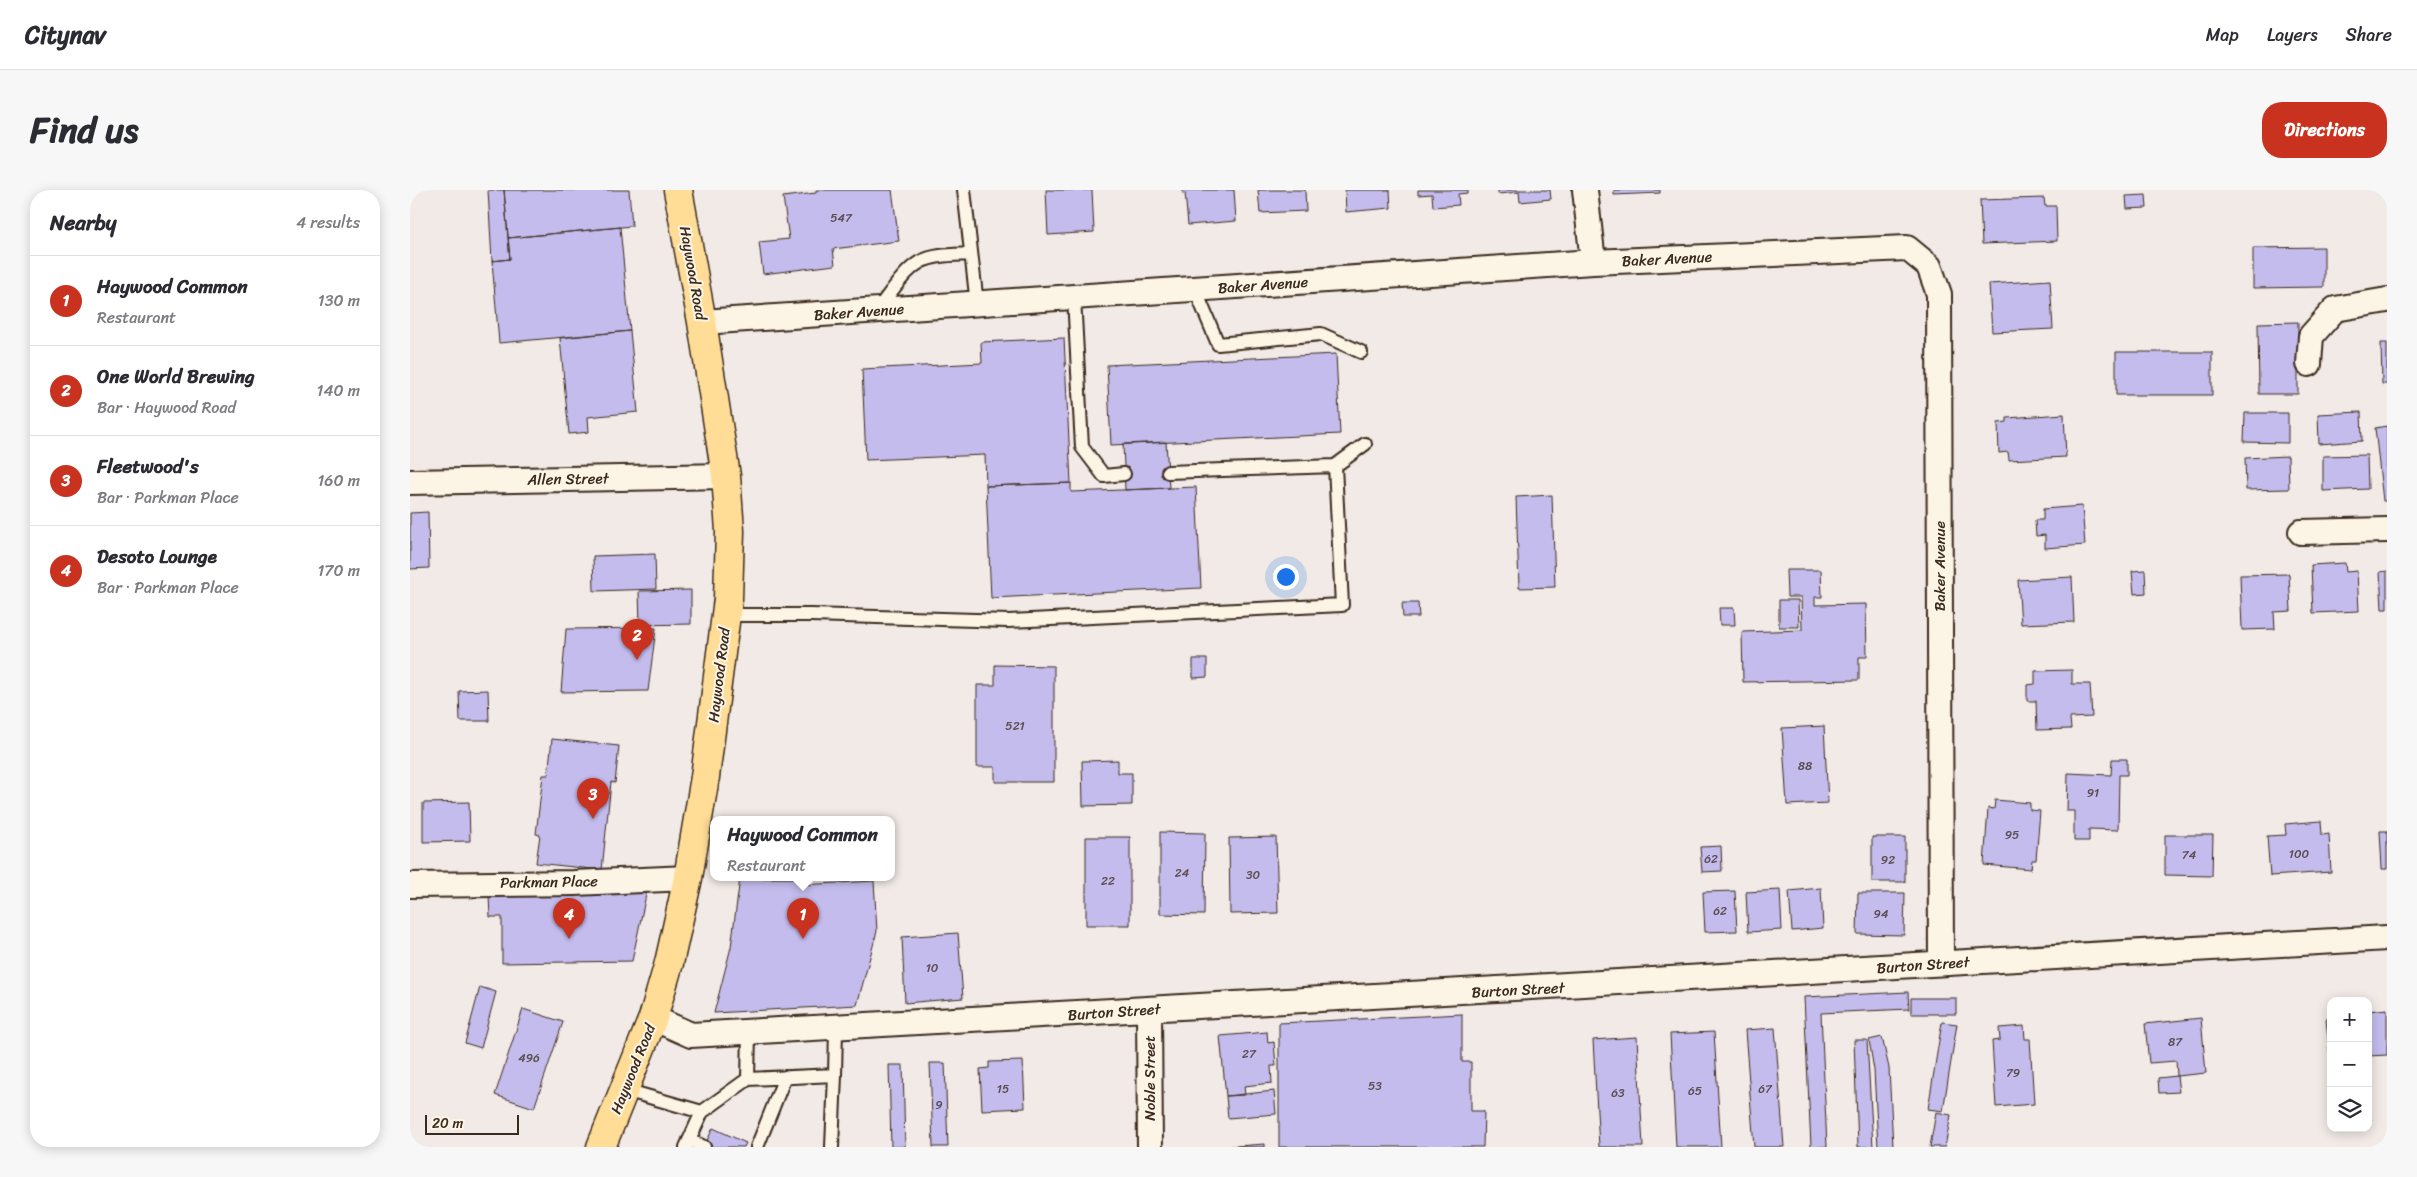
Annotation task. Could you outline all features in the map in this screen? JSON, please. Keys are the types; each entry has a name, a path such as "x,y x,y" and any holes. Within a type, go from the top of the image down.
{"main road":[{"name":"Haywood Road","path":"601,1147 653,1018 669,963 688,878 705,777 726,615 730,531 726,476 702,322 678,190"}],"street":[{"path":"1585,190 1592,262"},
{"name":"Baker Avenue","path":"702,322 1592,262 1907,248 1929,266 1939,294 1941,963"},
{"path":"2309,364 2310,336 2335,309 2387,300"},
{"name":"Allen Street","path":"410,482 726,476"},
{"path":"2301,532 2387,530"},
{"name":"Parkman Place","path":"410,885 574,883 688,878"},
{"name":"Burton Street","path":"653,1018 691,1035 1610,986 1941,963 2387,938"},
{"name":"Noble Street","path":"1149,1010 1150,1147"}],"lane":[{"path":"964,190 977,304"},
{"path":"877,311 906,275 920,262 937,257 971,254"},
{"path":"1195,289 1218,344 1321,334 1361,352"},
{"path":"1074,297 1082,447 1104,476 1124,474"},
{"path":"1168,472 1335,466 1365,444"},
{"path":"726,615 811,615 1008,621 1342,605 1335,466"},
{"path":"832,1147 836,1028"},
{"path":"748,1080 749,1032"},
{"path":"704,1146 688,1144 702,1112 748,1080 835,1075"},
{"path":"758,1147 785,1077"},
{"path":"625,1090 702,1112"}],"building":[{"path":"488,190 504,190 510,259 492,261"},
{"path":"504,190 629,190 632,226 508,238"},
{"path":"816,190 892,190 899,241 833,249 835,265 763,274 759,242 789,239 783,197 816,193"},
{"path":"1046,190 1092,190 1094,232 1048,235"},
{"path":"1183,190 1234,190 1236,221 1188,225 1185,193 1183,194"},
{"path":"1258,190 1305,190 1306,211 1260,213"},
{"path":"1345,190 1390,190 1391,208 1346,212"},
{"path":"1418,190 1468,190 1468,193 1458,194 1459,205 1433,207 1432,194 1418,195"},
{"path":"1498,190 1550,190 1551,199 1520,202 1519,192 1498,194"},
{"path":"1614,190 1660,190 1660,193 1614,195"},
{"path":"2146,195 2147,208 2127,209 2126,196"},
{"path":"2044,198 2045,206 2056,206 2057,241 1982,244 1980,200"},
{"path":"620,227 630,331 499,343 492,261 510,259 508,238"},
{"path":"2324,247 2324,287 2253,288 2253,248"},
{"path":"2050,280 2053,329 1992,332 1989,284"},
{"path":"2298,322 2298,394 2259,394 2258,323"},
{"path":"630,331 638,412 588,417 589,432 569,434 560,338"},
{"path":"1064,338 1071,483 986,486 985,455 866,460 862,369 982,363 981,342"},
{"path":"2381,343 2387,343 2387,384 2382,384"},
{"path":"2116,352 2212,352 2212,395 2116,395"},
{"path":"1336,354 1340,434 1111,445 1107,365"},
{"path":"2361,412 2362,441 2319,444 2318,414"},
{"path":"2245,413 2288,413 2288,443 2244,442"},
{"path":"2064,414 2066,457 2009,460 2008,452 1999,453 1998,423 2007,422 2007,418"},
{"path":"2387,426 2387,501 2383,501 2375,428"},
{"path":"1166,442 1169,488 1125,490 1123,444"},
{"path":"2367,455 2368,489 2323,491 2323,456"},
{"path":"2288,456 2289,489 2246,490 2245,458"},
{"path":"1071,483 1071,492 1196,487 1201,588 991,598 986,486"},
{"path":"1552,495 1555,587 1519,588 1516,497"},
{"path":"2082,506 2085,545 2045,548 2045,535 2036,536 2035,520 2043,520 2043,509"},
{"path":"428,512 429,568 410,569 410,513"},
{"path":"655,554 656,589 594,591 593,556"},
{"path":"2345,563 2346,572 2357,571 2359,611 2313,613 2311,565"},
{"path":"1786,570 1821,570 1822,597 1815,597 1815,605 1866,604 1867,657 1859,657 1859,680 1743,682 1742,632 1802,630 1801,597 1787,597"},
{"path":"2145,570 2146,593 2134,594 2132,571"},
{"path":"2387,571 2387,609 2382,609 2380,572"},
{"path":"2289,574 2291,611 2274,612 2275,629 2242,630 2240,575"},
{"path":"2072,577 2074,622 2021,624 2018,580"},
{"path":"691,590 691,624 640,625 639,591"},
{"path":"1779,600 1798,600 1799,627 1779,627"},
{"path":"1402,603 1418,603 1419,617 1403,617"},
{"path":"1719,608 1734,608 1735,625 1720,625"},
{"path":"656,628 648,691 561,692 566,629"},
{"path":"1193,659 1207,659 1207,677 1193,678"},
{"path":"995,665 1054,666 1054,782 995,782 995,767 977,767 977,685 995,685"},
{"path":"2072,670 2072,684 2090,684 2092,717 2070,718 2071,729 2037,730 2036,701 2027,701 2027,685 2035,684 2035,671"},
{"path":"488,690 489,721 460,721 459,691"},
{"path":"1824,726 1828,803 1787,805 1782,728"},
{"path":"552,739 619,746 615,783 611,782 602,870 536,863 540,835 536,834 543,775 548,775"},
{"path":"2112,759 2127,759 2127,775 2119,775 2118,830 2089,829 2089,841 2074,841 2074,811 2067,811 2068,773 2111,775"},
{"path":"1118,760 1118,773 1132,773 1132,805 1083,806 1082,761"},
{"path":"1995,800 2030,803 2030,810 2040,811 2036,860 2032,860 2031,869 1984,865 1988,808 1994,809"},
{"path":"469,802 470,841 423,842 423,803"},
{"path":"2321,821 2322,835 2329,834 2331,872 2270,876 2267,836 2286,835 2285,824"},
{"path":"2380,831 2387,831 2387,869 2382,869"},
{"path":"1160,832 1205,833 1204,915 1160,914"},
{"path":"2165,835 2213,835 2212,876 2165,875"},
{"path":"1086,837 1130,837 1130,925 1086,925"},
{"path":"1276,837 1278,913 1230,914 1229,838"},
{"path":"1872,837 1905,837 1905,882 1872,882"},
{"path":"1721,846 1722,871 1702,872 1700,847"},
{"path":"740,881 800,881 800,885 874,881 877,931 857,1005 714,1013 731,947"},
{"path":"1821,888 1823,928 1792,931 1789,891"},
{"path":"647,890 632,961 502,963 502,917 490,917 489,895"},
{"path":"1780,890 1782,930 1748,932 1746,892"},
{"path":"1735,891 1737,931 1705,932 1703,892"},
{"path":"1858,893 1905,893 1904,935 1857,934"},
{"path":"958,933 963,998 905,1003 902,937"},
{"path":"480,987 496,992 481,1048 465,1043"},
{"path":"1908,992 1909,1009 1821,1013 1827,1147 1811,1147 1804,997"},
{"path":"1911,998 1956,998 1956,1014 1911,1014"},
{"path":"523,1009 563,1022 534,1108 495,1095"},
{"path":"2387,1009 2387,1055 2372,1056 2372,1011"},
{"path":"1462,1014 1462,1062 1471,1062 1471,1111 1484,1111 1483,1147 1279,1147 1279,1023"},
{"path":"2201,1018 2206,1073 2177,1076 2176,1061 2149,1063 2145,1024"},
{"path":"1942,1022 1957,1024 1943,1111 1928,1109"},
{"path":"2024,1026 2025,1039 2030,1039 2034,1104 1996,1107 1992,1041 2000,1040 1999,1028"},
{"path":"1775,1028 1784,1147 1754,1147 1745,1030"},
{"path":"1267,1032 1268,1043 1274,1042 1276,1066 1271,1066 1272,1083 1244,1086 1245,1095 1226,1096 1220,1036"},
{"path":"1714,1032 1721,1147 1676,1147 1670,1034"},
{"path":"1637,1037 1643,1147 1599,1147 1593,1040"},
{"path":"1882,1037 1889,1068 1893,1147 1878,1147 1874,1070 1869,1040"},
{"path":"1854,1040 1867,1040 1873,1147 1858,1147"},
{"path":"1023,1061 1025,1108 982,1110 980,1069 989,1068 989,1062"},
{"path":"930,1063 945,1063 948,1147 933,1147"},
{"path":"889,1065 903,1065 905,1147 891,1147"},
{"path":"2177,1076 2179,1092 2159,1093 2158,1078"},
{"path":"1274,1091 1276,1114 1228,1118 1226,1096"},
{"path":"1936,1112 1951,1115 1945,1147 1930,1147"},
{"path":"713,1128 746,1143 744,1147 704,1147"},
{"path":"1265,1144 1265,1147 1221,1147"}],"place":[{"name":"One World Brewing","path":"637,660"},
{"name":"Fleetwood's","path":"593,819"},
{"name":"Desoto Lounge","path":"569,939"},
{"name":"Haywood Common","path":"803,939"}]}
